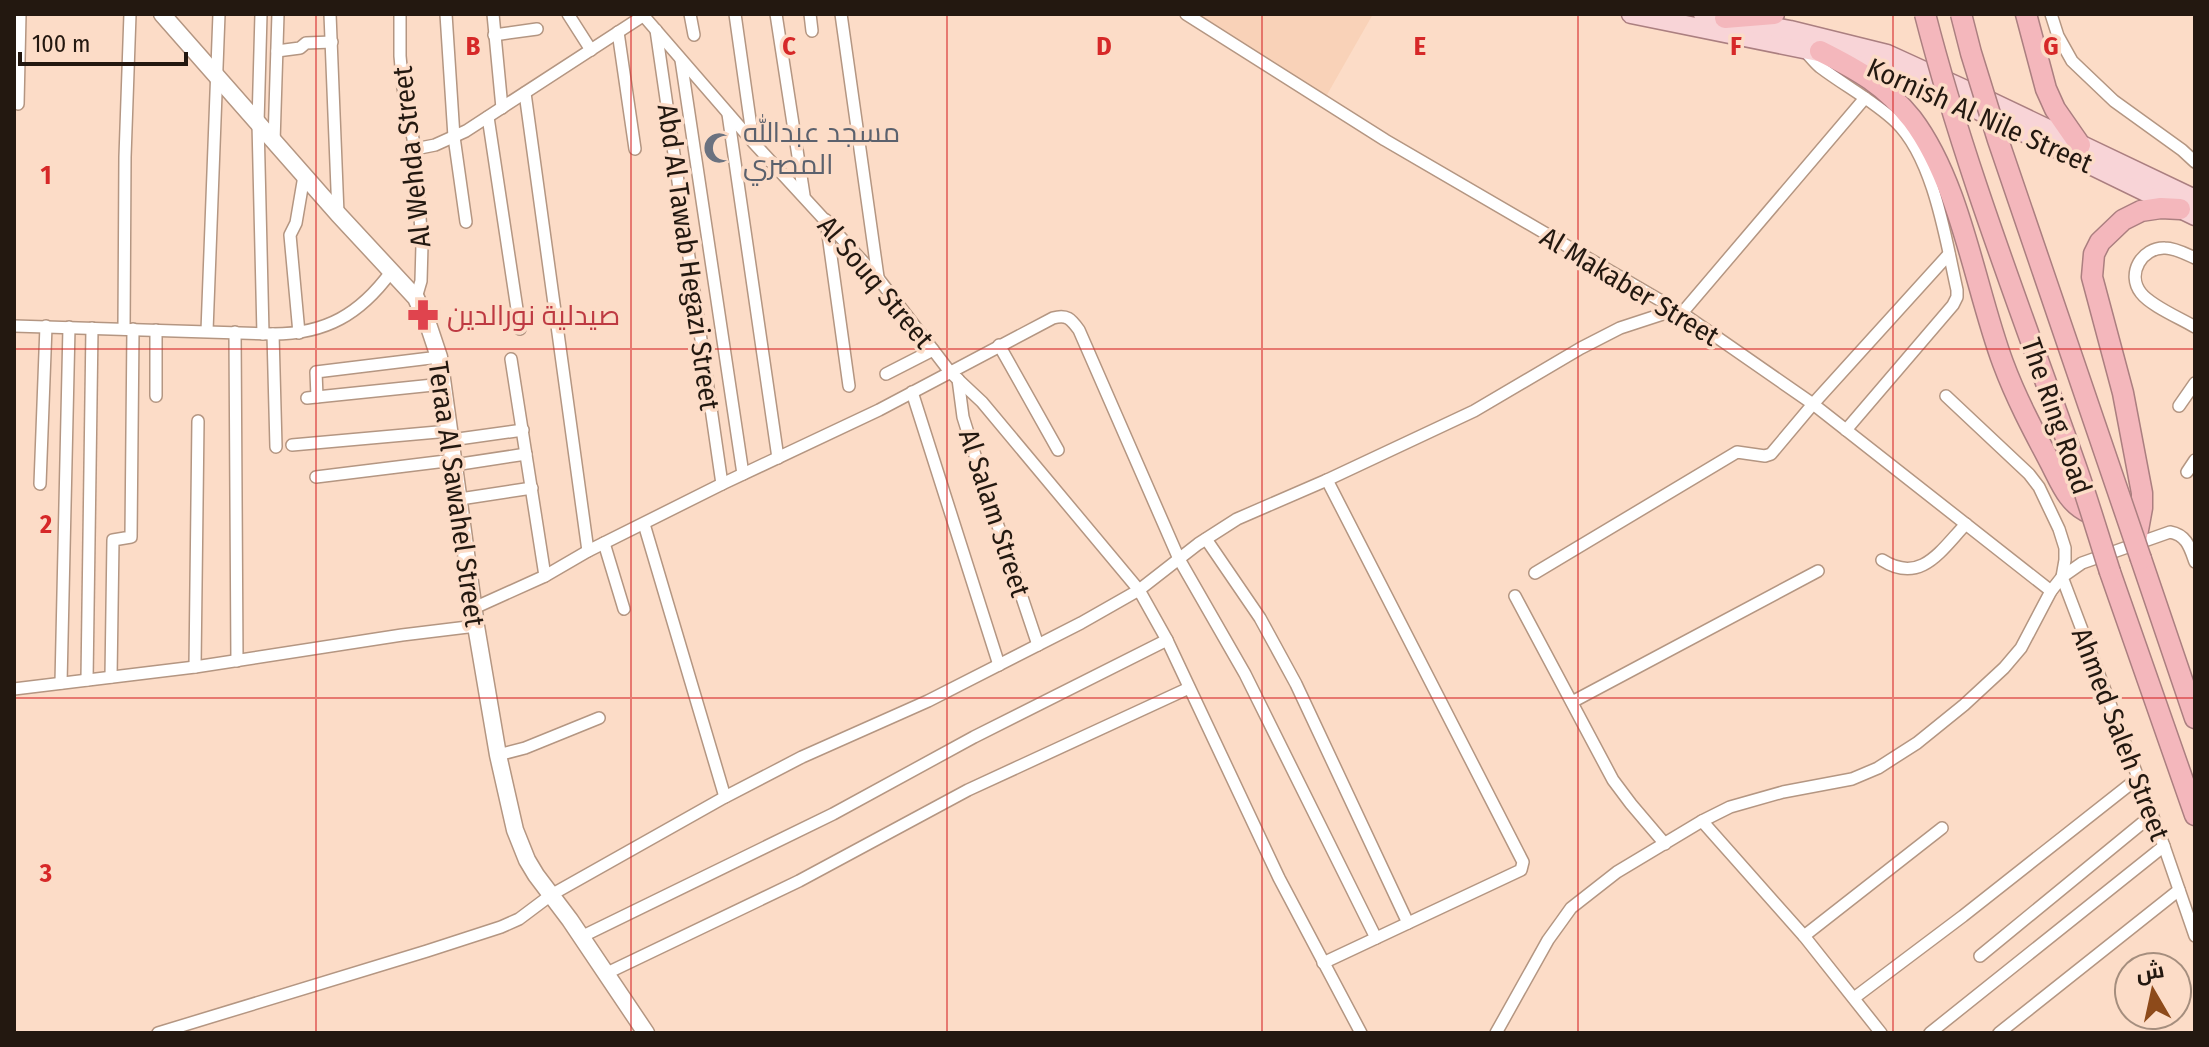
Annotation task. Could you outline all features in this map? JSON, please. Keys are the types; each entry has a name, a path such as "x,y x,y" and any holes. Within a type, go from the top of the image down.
{"highway":[{"path":"1725,18 1774,14"},
{"name":"The Ring Road","path":"1925,14 1964,152 2076,466 2195,815"},
{"name":"The Ring Road","path":"1961,14 1998,140 2195,718"},
{"path":"2026,14 2046,89 2080,145"},
{"path":"1810,49 1863,73 1890,95 1913,121 1934,155 1960,224 2003,363 2027,420 2073,504 2090,513"},
{"path":"2138,550 2142,493 2123,393 2092,277 2094,254 2100,242 2123,220 2141,211 2190,208"}],"main road":[{"name":"Teraa Al Sawahel Street","path":"162,14 416,298 439,357 476,626 498,755 515,830 536,875 646,1033"},
{"name":"Kornish Al Nile Street","path":"1631,14 1863,61 1920,82 2190,208"},
{"name":"Kornish Al Nile Street","path":"1703,14 1790,30 1887,54 2080,145 2190,208"}],"street":[{"path":"18,104 20,14"},
{"path":"111,677 113,540 131,537 125,157 130,14"},
{"path":"207,331 219,14"},
{"path":"261,14 258,123 276,447"},
{"path":"274,142 278,14"},
{"path":"330,14 338,214"},
{"name":"Al Wehda Street","path":"400,14 400,56 415,149 423,263 416,298"},
{"path":"446,14 454,137 466,222"},
{"path":"493,14 502,108"},
{"path":"568,14 591,50"},
{"path":"415,149 454,137 645,14"},
{"name":"Al Souq Street","path":"645,14 753,142 878,278 954,376 982,402 1139,590 1167,640 1279,878 1361,1033"},
{"path":"690,14 694,35"},
{"path":"735,14 753,142"},
{"path":"776,14 804,197"},
{"path":"810,14 812,31"},
{"path":"841,14 878,278"},
{"name":"Al Makaber Street","path":"1186,14 1385,140 1678,311 1813,404 2051,591"},
{"path":"2051,14 2058,36 2072,61 2114,101 2195,162"},
{"path":"494,35 537,29"},
{"name":"Abd Al Tawab Hegazi Street","path":"656,30 722,484"},
{"path":"618,32 635,149"},
{"path":"277,51 300,48 306,43 332,42"},
{"path":"1810,49 1816,64 1894,120 1914,147 1945,231 1957,290 1953,305 1846,430"},
{"path":"681,58 743,474"},
{"path":"525,93 588,551"},
{"path":"158,1033 519,919 551,895 725,797 802,757 928,701 1139,590 1237,519 1474,411 1620,328 1678,311 1865,98"},
{"path":"728,113 778,458"},
{"path":"488,117 520,329"},
{"path":"299,333 290,235 296,223 304,176"},
{"path":"826,219 849,386"},
{"path":"2195,258 2163,247 2152,249 2137,265 2134,275 2136,284 2147,299 2195,327"},
{"path":"1535,573 1737,452 1771,454 1949,254"},
{"path":"14,326 299,333 321,328 361,306 391,272"},
{"path":"474,608 545,576 588,551 912,392 954,376 999,345 1053,318 1066,316 1079,330 1179,559 1245,674 1376,938"},
{"path":"40,484 46,326"},
{"path":"61,683 69,327"},
{"path":"87,680 92,328"},
{"path":"156,330 156,396"},
{"path":"235,332 237,661"},
{"path":"999,345 1058,450"},
{"path":"886,374 933,350"},
{"path":"439,357 316,372 312,398 443,384"},
{"path":"511,359 545,576"},
{"name":"Al Salam Street","path":"954,376 963,417 1038,645"},
{"path":"2179,406 2195,383"},
{"path":"912,392 999,665"},
{"path":"1946,396 2039,487 2065,548 2062,577"},
{"path":"195,667 198,421"},
{"path":"292,445 523,430"},
{"path":"316,477 526,454"},
{"path":"2187,472 2195,460"},
{"path":"1323,963 1521,870 1523,862 1327,480"},
{"path":"460,499 532,488"},
{"path":"644,524 725,797"},
{"path":"1882,560 1895,568 1918,568 1930,562 1966,524"},
{"path":"1496,1033 1548,940 1571,908 1617,872 1730,807 1852,779 1878,768 1917,743 2004,668 2021,648 2051,591 2062,577 2082,563 2170,532 2187,541 2195,562"},
{"path":"1206,539 1260,618 1296,684 1408,923"},
{"path":"604,543 624,609"},
{"path":"1572,702 1818,571"},
{"name":"Ahmed Saleh Street","path":"2062,577 2195,936"},
{"path":"1515,596 1613,780 1665,844"},
{"path":"14,689 195,667 476,626"},
{"path":"581,937 833,814 974,737 1167,640"},
{"path":"605,974 799,881 968,790 1189,688"},
{"path":"498,755 525,748 599,718"},
{"path":"1854,998 2138,778"},
{"path":"1980,956 2152,815"},
{"path":"1702,821 1804,936 1881,1033"},
{"path":"1804,936 1942,828"},
{"path":"1930,1033 2164,846"},
{"path":"1999,1033 2179,890"}],"shaded area":[{"path":"1189,14 1373,14 1324,100"}],"place":[{"name":"مسجد عبدالله المصري","path":"719,148"},
{"name":"صيدلية نورالدين","path":"423,315"}]}
